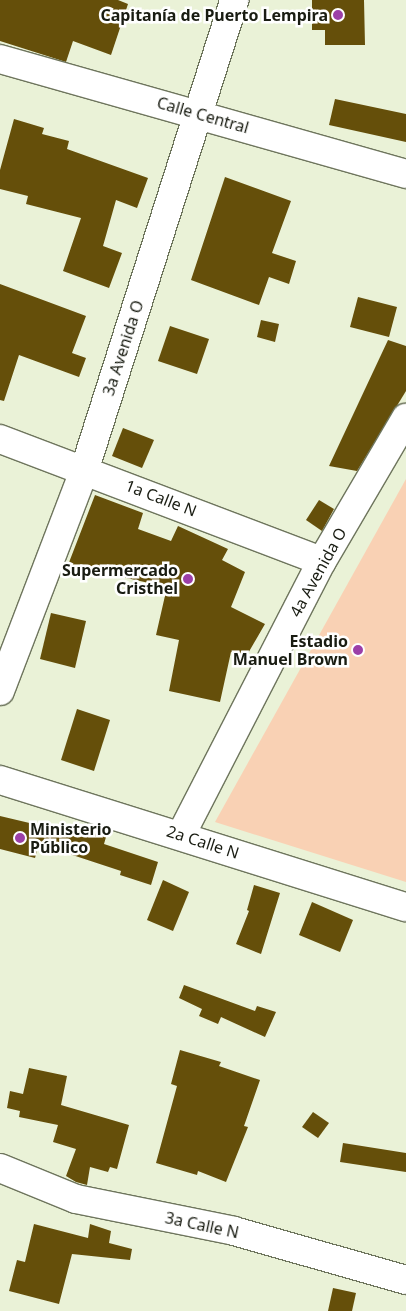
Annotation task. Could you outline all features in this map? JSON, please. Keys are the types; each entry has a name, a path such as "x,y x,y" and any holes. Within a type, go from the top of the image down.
{"street":[{"name":"3a Avenida O","path":"0,691 85,468 234,0"},
{"name":"Calle Central","path":"0,59 198,113 406,174"},
{"name":"4a Avenida O","path":"180,835 322,561 406,418"},
{"name":"1a Calle N","path":"0,439 85,468 322,561"},
{"name":"2a Calle N","path":"0,780 406,907"},
{"name":"3a Calle N","path":"0,1168 76,1199 234,1231 406,1280"}],"shaded area":[{"name":"Estadio Manuel Brown","path":"406,479 406,882 215,822"}],"building":[{"path":"0,0 118,0 128,4 111,55 73,41 66,62 0,41"},
{"name":"Capitanía de Puerto Lempira","path":"312,0 364,0 365,45 325,45 325,30 312,30"},
{"path":"335,99 406,114 406,142 329,125"},
{"path":"14,119 44,128 42,134 69,141 67,149 148,178 137,208 116,200 103,246 122,253 109,288 63,271 81,218 26,204 28,196 0,189 0,170"},
{"path":"225,177 291,201 272,253 296,261 289,284 269,277 259,305 191,280"},
{"path":"0,284 86,316 72,353 86,358 79,377 19,355 4,401 0,400"},
{"path":"358,297 397,307 389,337 350,327"},
{"path":"261,320 279,324 275,342 257,337"},
{"path":"170,326 209,339 197,374 158,361"},
{"path":"388,340 406,346 406,391 357,471 329,466"},
{"path":"123,428 154,440 142,468 112,456"},
{"name":"Supermercado Cristhel","path":"95,495 143,513 138,529 171,541 178,526 228,549 222,560 245,572 231,607 265,624 247,655 231,652 220,702 169,691 179,640 156,635 167,587 68,565"},
{"path":"319,500 334,509 322,531 306,520"},
{"path":"51,613 86,621 75,668 40,659"},
{"path":"77,709 110,720 94,771 61,760"},
{"path":"0,816 59,830 61,823 106,837 104,844 158,862 151,885 120,875 121,871 39,844 35,858 0,849"},
{"path":"163,880 189,892 173,931 147,920"},
{"path":"254,885 280,893 261,954 236,944 249,911 247,910"},
{"path":"312,902 353,920 340,952 299,935"},
{"path":"184,985 255,1011 257,1006 276,1012 265,1037 221,1017 218,1024 199,1016 202,1009 179,998"},
{"path":"180,1050 221,1062 219,1066 260,1080 244,1126 248,1127 226,1182 198,1171 197,1175 156,1163 177,1086 171,1084"},
{"path":"29,1068 67,1076 61,1105 129,1125 117,1169 110,1167 108,1172 90,1167 87,1185 76,1182 66,1176 76,1149 53,1142 58,1125 19,1117 20,1111 7,1108 10,1091 23,1094"},
{"path":"313,1112 329,1123 318,1138 302,1127"},
{"path":"343,1143 406,1153 406,1172 340,1162"},
{"path":"34,1224 88,1238 90,1224 111,1231 109,1243 132,1249 130,1260 72,1254 59,1304 9,1291 17,1260 25,1262"},
{"path":"333,1288 356,1293 352,1311 328,1311"}],"place":[{"name":"Capitanía de Puerto Lempira","path":"338,15"},
{"name":"Supermercado Cristhel","path":"188,579"},
{"name":"Estadio Manuel Brown","path":"358,650"},
{"name":"Ministerio Público","path":"20,838"}]}
